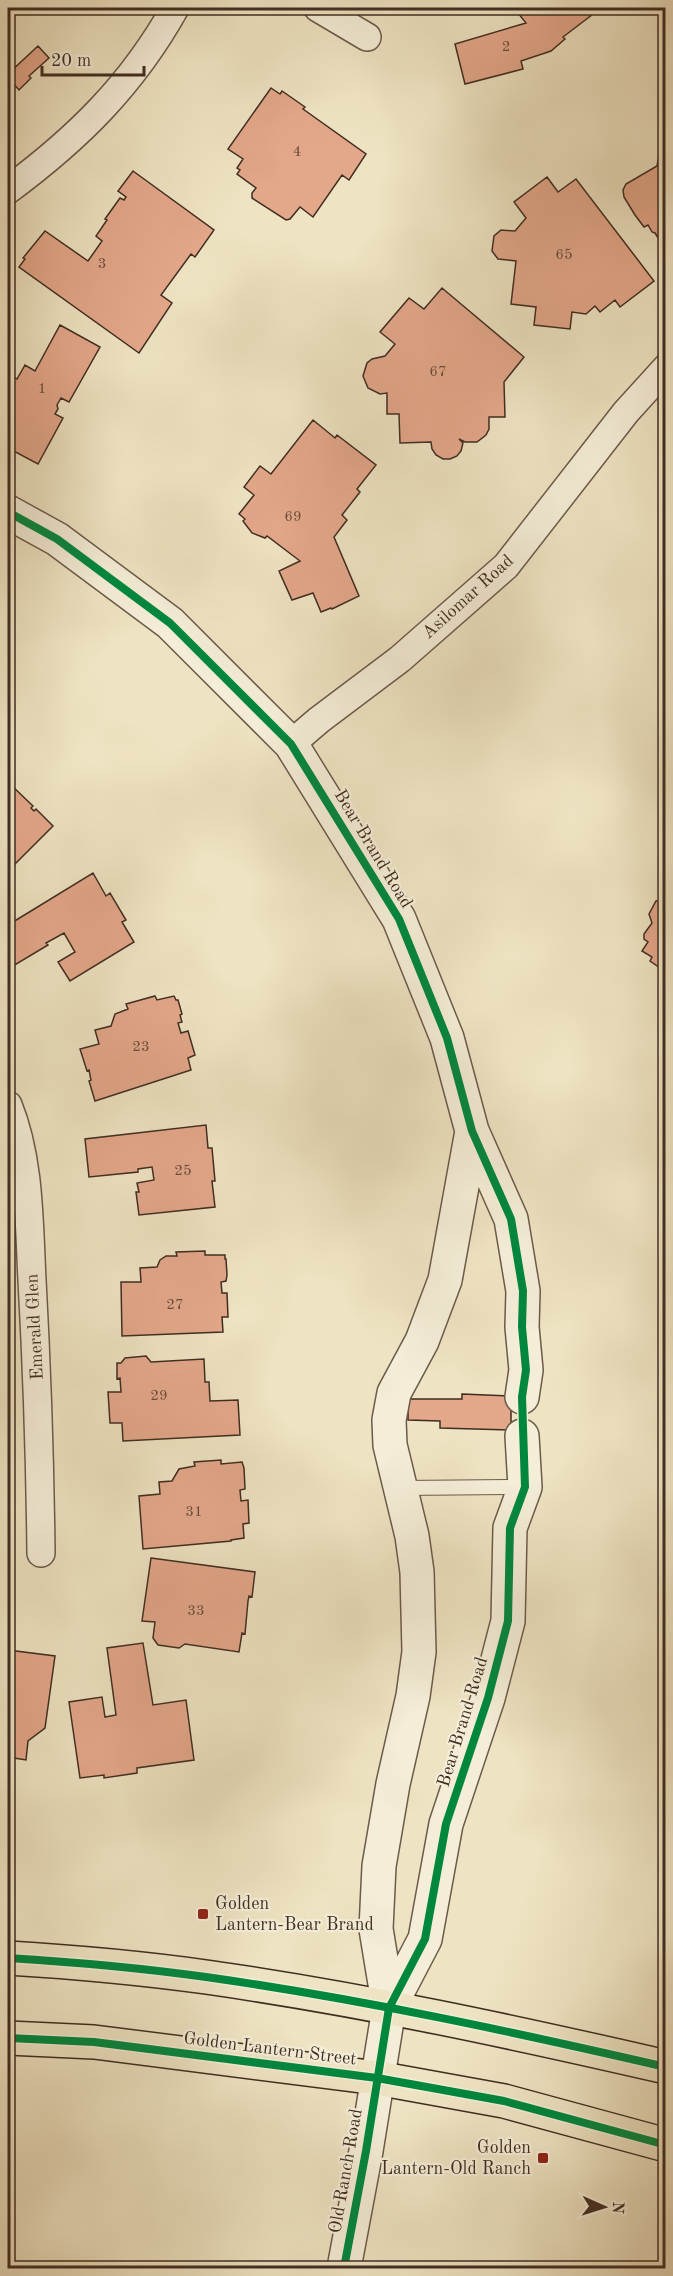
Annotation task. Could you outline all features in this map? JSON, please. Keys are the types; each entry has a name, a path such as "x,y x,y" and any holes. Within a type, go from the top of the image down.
{"main road":[{"path":"8,1958 206,1977 389,2008 666,2067"},
{"name":"Golden Lantern Street","path":"8,2038 94,2042 377,2078 504,2102 666,2145"}],"street":[{"path":"8,190 47,161 108,103 156,42 175,8"},
{"path":"318,8 367,37"},
{"name":"Asilomar Road","path":"291,744 400,659 506,566 626,412 666,368"},
{"name":"Bear Brand Road","path":"8,512 57,539 170,623 291,744 399,920 447,1038 472,1131 511,1219 523,1291 522,1327 526,1370 522,1397"},
{"name":"Emerald Glen","path":"8,1104 14,1121 28,1191 39,1398 41,1553"},
{"name":"Bear Brand Road","path":"389,2008 376,1929 379,1866 393,1784 413,1696 419,1652 417,1572 412,1536 390,1445 389,1420 394,1393 422,1341 445,1280 472,1131"},
{"name":"Bear Brand Road","path":"389,2008 425,1939 446,1824 488,1698 508,1620 510,1528 525,1487 522,1436"},
{"name":"Old Ranch Road","path":"344,2268 389,2008"}],"lane":[{"path":"399,1488 525,1487"}],"building":[{"path":"514,8 601,8 563,37 565,39 551,51 521,61 523,69 465,84 455,44 526,23"},
{"path":"38,46 49,58 29,76 31,78 19,90 12,82 8,87 8,69 10,72"},
{"path":"271,88 280,94 282,91 305,107 303,109 366,154 349,180 342,175 313,217 300,207 290,219 286,220 252,198 252,193 256,188 237,174 240,170 237,168 243,159 228,149"},
{"path":"666,154 665,249 648,225 644,227 635,215 624,197 623,190 626,184 657,166 658,160"},
{"path":"133,171 214,230 195,257 191,254 161,295 172,303 139,353 19,267 25,259 23,258 45,231 88,261 102,241 96,236 107,220 105,219 120,198 124,200 126,197 118,191"},
{"path":"547,177 558,192 576,179 654,281 620,307 615,300 600,312 595,306 586,314 572,312 570,329 534,325 536,307 511,304 516,261 498,259 492,251 494,236 501,230 515,231 526,218 514,202"},
{"path":"442,288 524,357 504,382 505,417 489,417 489,429 486,435 477,442 465,442 459,439 463,443 461,451 450,459 443,459 436,455 431,442 400,443 399,414 387,414 387,393 380,394 368,388 363,376 367,363 372,359 385,356 395,344 380,332 409,298 424,309"},
{"path":"60,325 100,347 69,402 61,398 57,405 58,409 55,414 63,418 38,464 8,448 8,374 17,379 25,365 35,371"},
{"path":"313,420 335,438 337,435 376,465 357,489 360,492 342,515 347,520 334,537 359,596 321,612 313,593 292,600 279,571 300,561 267,536 265,538 252,533 243,521 245,519 239,514 254,495 244,487 260,466 271,474"},
{"path":"11,785 33,806 31,808 34,811 36,809 53,826 8,871 8,787"},
{"path":"93,873 106,896 110,893 126,920 122,922 134,942 70,981 58,962 75,952 64,933 8,969 8,925"},
{"path":"666,899 666,972 650,961 652,957 642,951 648,942 644,939 644,934 652,923 649,914 656,901"},
{"path":"155,996 157,1000 174,996 178,1000 182,1014 180,1015 182,1022 178,1023 181,1033 188,1031 195,1055 188,1058 191,1070 95,1101 89,1081 91,1080 89,1070 87,1071 80,1049 99,1044 95,1030 111,1026 115,1014 128,1009 126,1004"},
{"path":"206,1125 208,1148 212,1148 215,1207 139,1215 137,1183 154,1180 152,1167 138,1169 138,1172 89,1177 85,1139"},
{"path":"205,1251 205,1255 225,1255 226,1259 226,1281 221,1282 222,1293 227,1293 228,1317 222,1317 223,1332 122,1336 121,1282 141,1282 140,1268 157,1267 160,1260 166,1256 177,1256 176,1252"},
{"path":"146,1356 151,1362 204,1359 205,1382 209,1382 210,1401 238,1400 240,1435 123,1441 122,1423 110,1423 108,1392 121,1392 120,1378 117,1379 117,1363 121,1363 125,1358"},
{"path":"462,1394 511,1396 511,1430 440,1428 440,1421 408,1420 408,1399 462,1399"},
{"path":"221,1460 221,1464 242,1462 244,1468 245,1489 240,1490 241,1501 248,1500 249,1523 243,1524 244,1538 143,1549 139,1496 160,1494 159,1482 172,1481 179,1469 195,1466 194,1462"},
{"path":"151,1558 255,1572 252,1597 249,1596 248,1601 245,1634 242,1633 239,1652 185,1644 179,1648 158,1645 153,1638 155,1622 142,1621"},
{"path":"143,1643 153,1705 186,1700 194,1760 137,1768 137,1773 104,1778 104,1775 80,1778 69,1702 102,1697 105,1717 116,1715 107,1648"},
{"path":"8,1650 55,1656 45,1728 28,1741 26,1760 8,1757"}],"cycle path":[{"path":"8,512 57,539 170,623 291,744 399,919 447,1038 472,1131 511,1219 523,1291 522,1327 526,1370 522,1397 525,1487 510,1528 508,1621 488,1698 446,1824 425,1939 389,2008 344,2268"},
{"path":"8,1958 132,1968 322,1995 552,2041 666,2067"},
{"path":"8,2038 94,2042 377,2078 504,2101 666,2145"}],"place":[{"name":"Golden Lantern-Bear Brand","path":"203,1914"},
{"name":"Golden Lantern-Old Ranch","path":"543,2158"}]}
